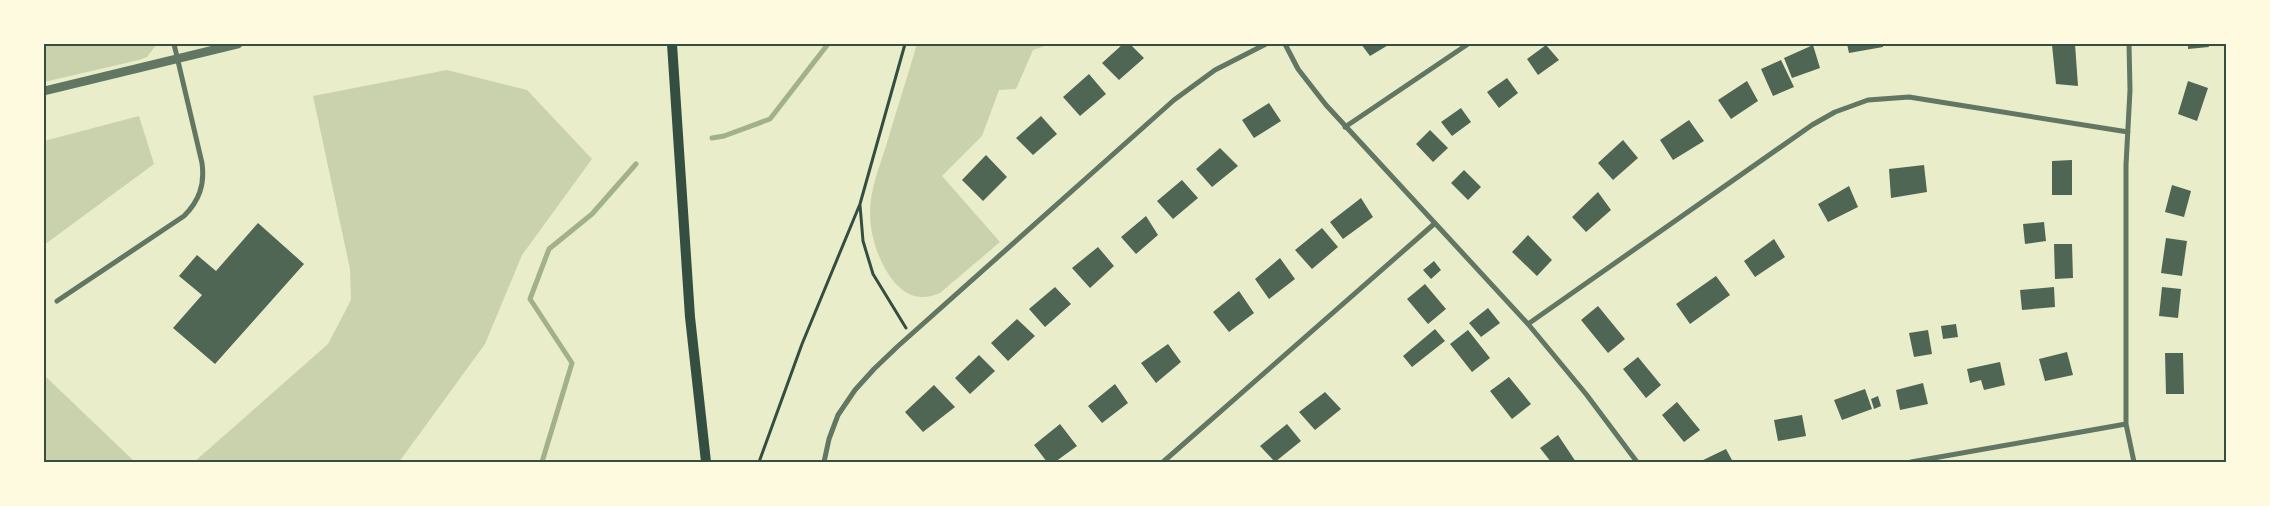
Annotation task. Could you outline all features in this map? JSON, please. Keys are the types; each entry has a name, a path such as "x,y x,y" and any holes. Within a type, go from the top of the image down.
{"main road":[{"path":"672,44 690,317 706,462"}],"street":[{"path":"57,301 184,216 199,196 204,180 202,164 174,44"},
{"path":"44,91 238,44"},
{"path":"824,462 832,428 845,404 874,369 911,334 1174,100 1215,70 1266,44"},
{"path":"1285,44 1310,86 1345,127 1528,324 1586,394 1637,462"},
{"path":"1345,127 1468,44"},
{"path":"2129,44 2126,424 2134,462"},
{"path":"1528,324 1812,125 1835,112 1856,104 1882,98 1924,98 2128,132"},
{"path":"1163,462 1434,224"},
{"path":"1910,462 2126,424"}],"path":[{"path":"760,462 802,344 860,204 905,44"},
{"path":"860,204 863,241 873,274 911,334"}],"green space":[{"path":"44,44 157,44 147,57 139,60 44,82"},
{"path":"917,44 1050,44 1033,50 1016,89 999,90 982,136 942,176 1000,242 940,293 928,297 911,295 901,289 890,277 877,251 870,222 875,179"},
{"path":"447,70 527,90 592,159 522,255 485,344 399,462 194,462 328,344 351,300 350,269 313,96"},
{"path":"139,116 154,164 44,245 44,141"},
{"path":"44,375 135,462 44,462"}],"building":[{"path":"1123,44 1130,44 1144,58 1119,80 1102,63"},
{"path":"1361,44 1390,44 1370,56"},
{"path":"1847,44 1883,44 1883,47 1849,53"},
{"path":"2075,44 2078,86 2056,84 2052,45"},
{"path":"2188,44 2208,44 2209,47 2188,49"},
{"path":"1546,45 1559,60 1538,75 1527,59"},
{"path":"1813,45 1820,68 1792,78 1784,58"},
{"path":"1781,60 1794,87 1773,96 1761,69"},
{"path":"1089,74 1106,94 1080,116 1063,97"},
{"path":"1507,78 1518,93 1499,108 1487,92"},
{"path":"1747,81 1758,101 1731,119 1718,100"},
{"path":"2188,81 2208,88 2197,121 2178,114"},
{"path":"1269,103 1281,121 1254,138 1242,120"},
{"path":"1461,108 1471,122 1452,136 1441,122"},
{"path":"1041,116 1057,134 1033,155 1016,138"},
{"path":"1689,120 1704,141 1673,160 1660,140"},
{"path":"1430,130 1448,148 1433,162 1416,144"},
{"path":"1623,140 1638,158 1613,180 1598,163"},
{"path":"1220,148 1238,166 1212,187 1196,169"},
{"path":"986,155 1007,177 983,201 962,180"},
{"path":"2072,160 2072,195 2052,195 2052,161"},
{"path":"1924,165 1927,192 1891,198 1889,169"},
{"path":"1464,170 1481,187 1468,200 1451,183"},
{"path":"1182,180 1198,198 1173,219 1157,201"},
{"path":"2172,185 2191,191 2184,217 2165,212"},
{"path":"1849,186 1858,207 1828,222 1818,204"},
{"path":"1598,192 1611,210 1586,232 1572,217"},
{"path":"1361,198 1373,217 1343,239 1330,222"},
{"path":"1146,216 1158,235 1136,254 1121,237"},
{"path":"2044,222 2046,241 2025,244 2023,224"},
{"path":"258,223 304,264 215,364 173,328 202,295 179,276 197,255 216,271"},
{"path":"1322,228 1338,247 1312,269 1295,250"},
{"path":"1528,235 1552,260 1537,276 1512,252"},
{"path":"2166,238 2187,241 2182,276 2161,273"},
{"path":"1774,239 1785,257 1755,277 1744,261"},
{"path":"2054,244 2072,244 2073,278 2055,279"},
{"path":"1098,247 1114,266 1090,288 1072,268"},
{"path":"1280,258 1295,279 1269,299 1255,279"},
{"path":"1434,261 1441,270 1431,279 1423,270"},
{"path":"1716,276 1730,295 1690,324 1676,304"},
{"path":"1425,284 1446,309 1428,324 1407,299"},
{"path":"1055,287 1071,304 1045,327 1029,309"},
{"path":"2054,287 2055,307 2022,310 2020,290"},
{"path":"2162,287 2181,289 2178,318 2159,316"},
{"path":"1239,291 1254,313 1229,332 1213,312"},
{"path":"1598,306 1625,339 1608,353 1581,320"},
{"path":"1488,308 1500,323 1481,337 1469,323"},
{"path":"1017,319 1035,336 1008,361 991,343"},
{"path":"1956,324 1958,337 1943,339 1941,326"},
{"path":"1435,329 1445,341 1412,367 1403,356"},
{"path":"1468,330 1490,358 1472,372 1450,344"},
{"path":"1928,330 1932,354 1914,357 1909,333"},
{"path":"1168,344 1181,362 1156,383 1141,363"},
{"path":"2067,352 2073,375 2045,381 2039,359"},
{"path":"2165,353 2183,353 2184,394 2166,394"},
{"path":"979,355 995,371 970,394 955,378"},
{"path":"1638,357 1661,385 1646,398 1623,369"},
{"path":"2000,362 2005,385 1984,390 1981,380 1970,383 1967,369"},
{"path":"1509,377 1531,404 1512,419 1490,391"},
{"path":"1923,383 1928,404 1900,410 1896,390"},
{"path":"1115,384 1128,403 1102,423 1088,406"},
{"path":"934,385 955,407 923,432 905,412"},
{"path":"1865,389 1872,409 1842,420 1834,400"},
{"path":"1325,392 1341,409 1315,430 1299,412"},
{"path":"1878,396 1881,406 1874,409 1871,399"},
{"path":"1677,402 1700,430 1684,442 1662,415"},
{"path":"1802,415 1806,436 1778,441 1774,420"},
{"path":"1060,424 1077,446 1055,462 1047,462 1034,445"},
{"path":"1287,424 1301,441 1275,462 1260,446"},
{"path":"1558,435 1576,462 1551,462 1540,448"},
{"path":"1726,449 1733,462 1699,462"}],"waterway":[{"path":"712,138 724,136 770,119 828,44"},
{"path":"542,462 572,363 530,299 549,249 592,214 636,164"}]}
